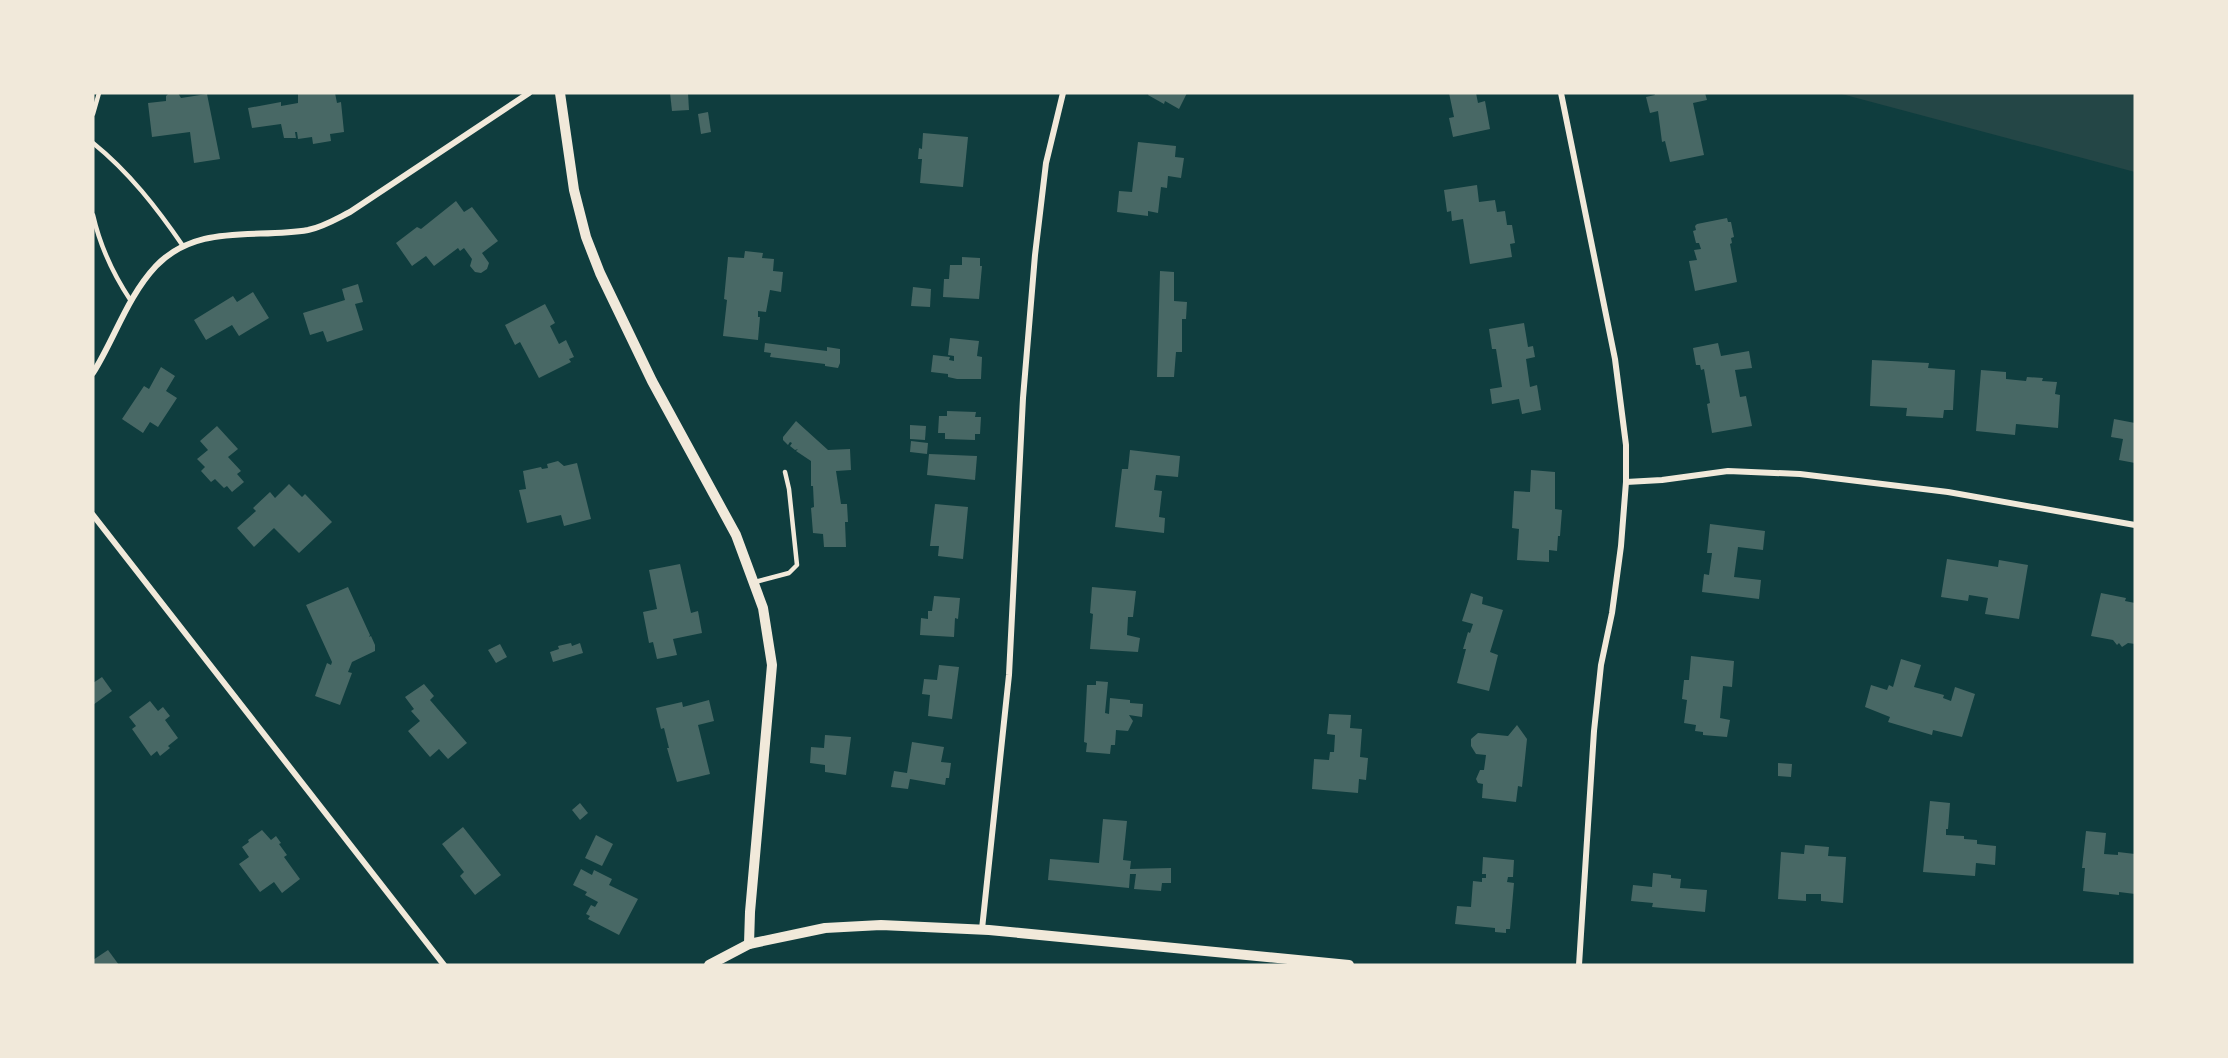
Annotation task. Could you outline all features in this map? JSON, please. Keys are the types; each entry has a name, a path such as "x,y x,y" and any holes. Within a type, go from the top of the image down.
{"street":[{"path":"93,374 144,281 157,265 183,246 197,240 225,234 269,234 309,230 328,224 350,212 529,93"},
{"path":"560,93 574,190 586,237 597,267 652,381 736,535 764,608 772,665 749,944"},
{"path":"982,929 1009,675 1023,398 1035,255 1046,163 1063,93"},
{"path":"1561,93 1615,359 1626,445 1626,482 1621,546 1612,613 1601,665 1594,731 1579,965"},
{"path":"1626,482 1728,471 1790,473 1948,492 2135,525"},
{"path":"93,515 444,965"},
{"path":"709,965 749,944 825,928 854,926 982,929 1349,965"}],"lane":[{"path":"93,114 99,93"},
{"path":"93,143 137,185 156,207 183,246"},
{"path":"93,215 115,277 131,301"},
{"path":"755,582 789,573 797,565 785,472"}],"shaded area":[{"path":"1838,93 2135,93 2135,172"}],"building":[{"path":"169,93 178,93 181,98 207,94 220,159 194,163 190,132 152,137 148,103 166,101"},
{"path":"298,93 335,93 337,103 341,102 344,132 330,134 331,141 313,144 312,137 298,139 297,132 295,132 296,138 284,138 281,124 252,128 248,108 281,102 281,106 298,103"},
{"path":"670,93 688,93 689,110 672,111"},
{"path":"1149,93 1187,93 1179,109 1165,101 1164,104 1148,95"},
{"path":"1449,93 1476,93 1478,103 1485,101 1490,129 1453,137 1449,118 1454,117"},
{"path":"1654,93 1705,93 1707,100 1693,103 1704,155 1670,162 1665,141 1662,142 1658,111 1650,113 1646,97 1655,95"},
{"path":"708,112 711,132 701,134 698,114"},
{"path":"923,133 968,137 963,187 920,183 922,159 918,159 919,148 922,149"},
{"path":"1138,142 1176,146 1175,157 1184,158 1181,178 1168,176 1167,188 1161,187 1158,213 1148,211 1148,216 1117,212 1119,191 1132,192"},
{"path":"1477,185 1479,202 1495,200 1497,212 1505,211 1507,225 1512,225 1515,243 1510,244 1512,257 1470,264 1463,219 1452,221 1451,211 1447,212 1444,190"},
{"path":"456,201 464,212 472,207 498,241 482,253 489,263 487,269 481,273 475,272 470,266 472,259 464,248 460,251 458,248 434,266 426,256 412,266 396,243 417,227 421,229"},
{"path":"1727,218 1728,222 1731,222 1734,237 1731,238 1732,243 1730,244 1737,282 1695,291 1689,261 1697,260 1694,250 1701,249 1699,243 1696,243 1693,231 1696,230 1695,226"},
{"path":"745,251 763,253 762,258 774,259 773,271 783,272 781,292 770,290 766,312 758,311 758,317 760,317 758,340 723,336 728,257 744,258"},
{"path":"962,257 980,258 980,266 982,266 979,299 943,297 944,279 949,279 950,265 962,265"},
{"path":"1160,271 1174,272 1174,301 1187,302 1186,319 1182,319 1182,352 1176,352 1174,377 1157,377"},
{"path":"358,284 363,302 355,304 363,330 327,342 323,331 310,335 303,313 345,300 342,289"},
{"path":"913,287 931,289 930,307 911,306"},
{"path":"253,292 269,318 239,336 232,325 206,340 194,320 233,296 237,302"},
{"path":"545,304 555,323 550,326 559,344 566,340 574,357 569,359 571,362 539,378 520,342 515,345 505,325"},
{"path":"1524,323 1528,347 1533,346 1535,357 1526,359 1530,387 1537,385 1541,410 1522,414 1519,399 1492,404 1490,389 1502,387 1496,349 1492,349 1489,329"},
{"path":"950,338 979,341 977,356 982,357 981,379 957,379 948,377 948,374 931,372 933,355 950,357 949,360 954,361 954,356 948,355"},
{"path":"765,343 827,351 827,347 840,349 840,363 838,368 825,366 825,364 770,357 771,353 764,352"},
{"path":"1718,343 1721,356 1749,351 1752,368 1735,370 1740,397 1746,396 1752,426 1712,433 1704,369 1701,370 1700,365 1696,365 1693,348"},
{"path":"1872,360 1929,363 1928,368 1955,370 1953,410 1944,410 1943,418 1906,416 1907,408 1870,406"},
{"path":"161,367 175,376 166,391 177,398 158,427 150,422 143,433 122,419 144,386 149,389"},
{"path":"1981,370 2006,372 2006,379 2026,381 2027,377 2057,382 2055,394 2060,395 2058,428 2016,424 2015,435 1976,431"},
{"path":"947,411 976,412 975,417 981,417 980,434 975,434 975,440 945,439 945,433 938,433 939,416 947,416"},
{"path":"2114,419 2135,423 2135,463 2119,460 2123,439 2111,437"},
{"path":"796,421 828,450 850,449 851,470 836,471 841,504 847,504 846,547 824,547 823,534 813,533 811,461 796,451 798,449 795,450 790,446 792,443 788,445 783,440"},
{"path":"910,425 926,426 925,440 910,439"},
{"path":"217,426 238,449 228,457 241,471 237,474 244,482 232,492 215,479 211,482 201,471 205,467 197,459 208,450 200,441"},
{"path":"911,441 928,443 927,454 910,452"},
{"path":"1130,450 1180,456 1178,477 1156,475 1154,490 1162,491 1159,517 1165,518 1164,533 1115,527 1122,469 1128,469"},
{"path":"929,454 977,456 975,480 927,475"},
{"path":"558,461 564,466 577,463 591,519 564,526 561,515 527,523 519,490 526,489 523,471 541,467 542,469 548,468 547,464"},
{"path":"1531,470 1555,472 1555,509 1562,510 1557,551 1549,550 1549,562 1517,560 1519,529 1512,528 1514,491 1530,492"},
{"path":"289,484 302,497 305,494 332,522 299,553 274,528 254,547 237,528 256,511 253,508 270,492 275,498"},
{"path":"935,504 968,507 963,559 938,556 939,546 930,546"},
{"path":"1710,524 1765,531 1763,550 1738,547 1734,577 1761,580 1759,599 1702,592 1704,574 1709,575 1712,553 1707,553"},
{"path":"1947,559 1998,567 1999,560 2028,565 2019,619 1985,614 1988,598 1969,595 1968,601 1941,597"},
{"path":"680,564 691,613 698,611 702,633 673,639 677,655 657,659 653,642 649,643 643,612 657,609 649,570"},
{"path":"348,587 369,637 371,636 375,645 375,651 352,662 348,672 352,673 340,705 315,696 327,663 331,665 332,662 306,605"},
{"path":"1092,587 1136,591 1133,617 1128,617 1127,635 1140,638 1138,652 1090,649 1093,614 1090,613"},
{"path":"1471,593 1483,597 1482,604 1503,610 1490,652 1498,655 1489,691 1457,683 1466,649 1463,649 1473,624 1462,621"},
{"path":"2101,593 2126,598 2125,601 2135,603 2135,644 2128,643 2122,647 2113,640 2091,636"},
{"path":"934,596 960,598 958,619 955,618 954,637 920,635 921,618 928,619 928,611 932,611"},
{"path":"571,643 572,646 580,643 583,653 553,662 550,652 559,649 558,646"},
{"path":"500,644 507,657 496,663 488,650"},
{"path":"1691,656 1734,661 1732,687 1723,686 1720,718 1730,720 1727,737 1703,735 1703,732 1695,731 1696,725 1684,723 1687,700 1682,699 1684,680 1689,680"},
{"path":"1901,659 1921,665 1914,687 1944,695 1943,698 1951,701 1955,687 1975,694 1962,737 1933,730 1932,735 1888,722 1890,717 1865,707 1871,685 1887,690 1889,685 1893,687"},
{"path":"939,665 959,667 952,719 928,716 930,695 922,694 924,679 937,680"},
{"path":"102,677 112,691 93,705 93,683"},
{"path":"1096,681 1108,682 1105,713 1109,714 1110,698 1143,704 1142,717 1129,715 1133,721 1128,731 1116,730 1115,745 1111,745 1110,754 1086,752 1087,743 1084,742 1087,685 1096,685"},
{"path":"424,684 434,696 430,700 467,743 448,759 439,749 430,757 408,731 420,721 411,711 414,709 405,697"},
{"path":"709,700 714,721 698,725 710,774 677,782 664,728 661,729 656,708 682,702 683,707"},
{"path":"150,701 158,711 163,707 170,716 165,720 178,738 160,756 157,751 151,756 132,729 136,726 129,717"},
{"path":"1329,714 1351,715 1350,728 1362,729 1360,757 1368,758 1366,780 1359,779 1358,793 1312,789 1314,759 1329,760 1330,752 1334,752 1335,735 1327,734"},
{"path":"1517,725 1527,739 1522,787 1518,786 1516,802 1482,798 1483,784 1478,783 1476,779 1480,770 1484,770 1486,755 1476,754 1471,746 1471,739 1478,733 1508,736"},
{"path":"825,735 851,737 846,775 825,772 825,765 810,763 811,747 824,748"},
{"path":"912,742 944,747 941,762 951,763 949,778 946,778 945,785 910,779 908,789 891,787 894,771 907,773"},
{"path":"1778,763 1792,764 1791,777 1778,776"},
{"path":"1930,801 1950,803 1946,835 1964,836 1964,839 1977,840 1977,844 1996,846 1995,865 1976,863 1975,876 1923,872"},
{"path":"580,803 588,813 580,820 572,810"},
{"path":"1103,819 1127,821 1123,860 1131,861 1130,869 1171,868 1171,883 1162,883 1161,891 1134,889 1136,874 1130,874 1129,888 1048,880 1050,859 1099,863"},
{"path":"463,827 501,875 475,895 460,876 464,872 442,844"},
{"path":"262,830 271,840 276,836 287,855 284,857 300,879 282,893 274,882 260,892 239,864 249,857 242,847"},
{"path":"2086,831 2106,833 2104,854 2118,855 2118,852 2135,854 2135,894 2119,892 2119,895 2083,891 2085,868 2082,868"},
{"path":"596,835 613,844 602,866 585,858"},
{"path":"1805,845 1829,847 1828,856 1846,857 1843,903 1821,901 1821,894 1806,894 1806,901 1778,899 1781,852 1804,854"},
{"path":"1483,857 1514,860 1513,877 1508,877 1507,882 1514,883 1510,929 1506,929 1506,933 1495,932 1495,928 1455,924 1457,906 1471,907 1473,881 1482,882 1482,878 1486,878 1486,874 1482,874"},
{"path":"581,869 592,875 594,870 612,879 609,885 638,899 619,935 588,919 590,916 586,914 591,905 595,907 598,902 585,895 587,892 573,885"},
{"path":"1653,873 1671,875 1671,878 1681,879 1680,888 1707,890 1705,912 1652,907 1653,903 1631,901 1633,885 1652,887"},
{"path":"108,950 119,965 93,965 93,960"}]}
